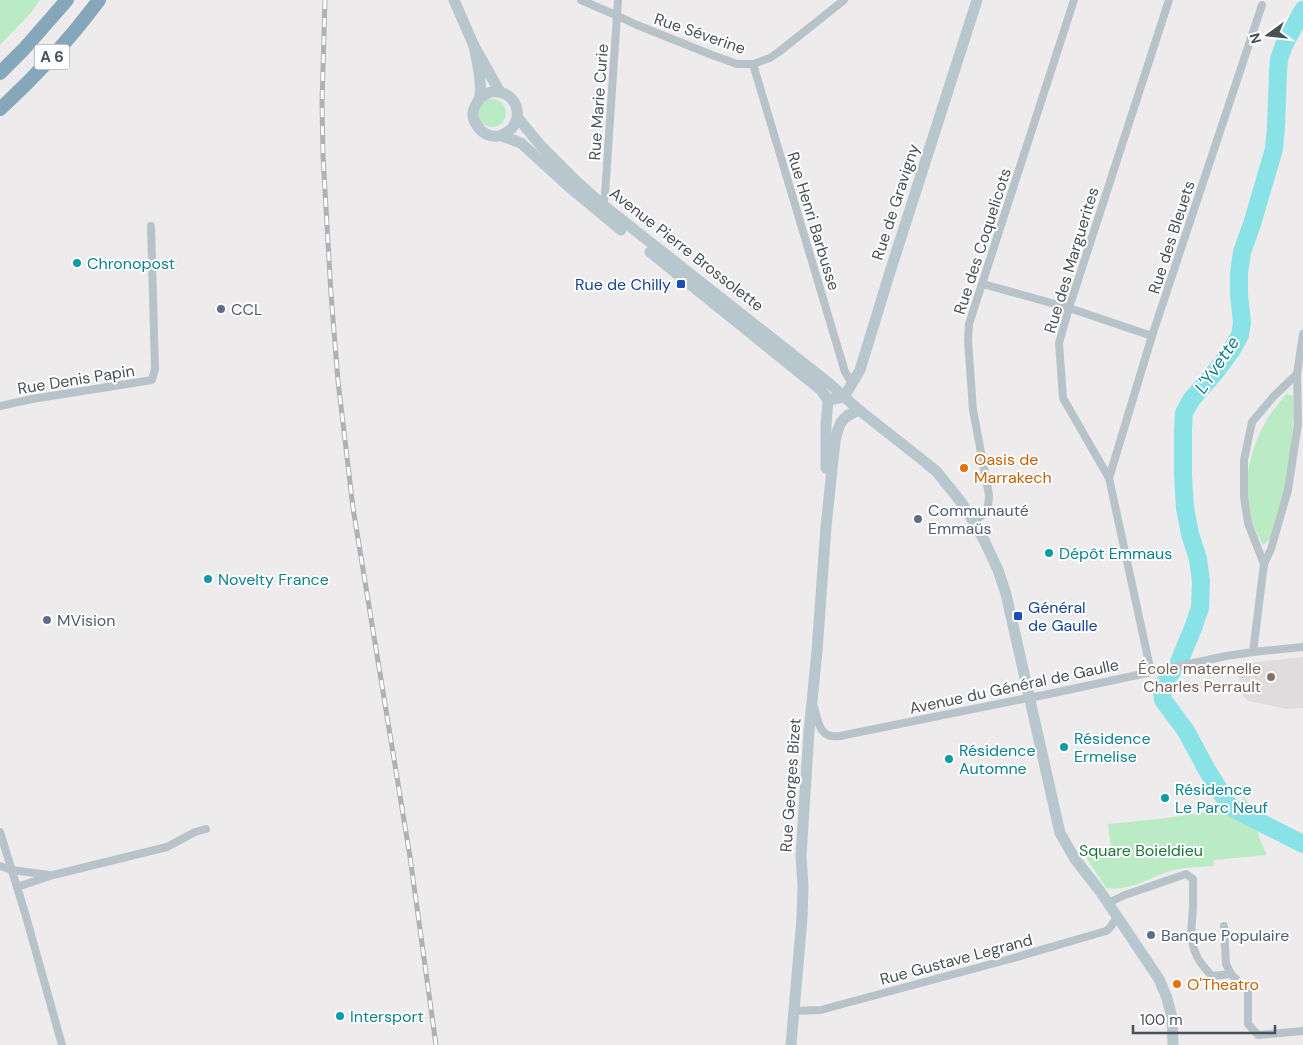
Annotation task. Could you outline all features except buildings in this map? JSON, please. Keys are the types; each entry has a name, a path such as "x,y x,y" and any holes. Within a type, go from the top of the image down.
{"highway":[{"name":"A 6","path":"0,73 24,49 66,0"},
{"name":"A 6","path":"0,109 55,54 99,0"}],"main road":[{"name":"Avenue Pierre Brossolette","path":"454,0 474,46 500,92 512,99 517,108 518,118 575,180 603,205 830,384 859,410 937,472 947,484 974,522 992,556 1006,594 1029,698"},
{"name":"Rue de Gravigny","path":"844,397 860,370 976,0"},
{"name":"Avenue Pierre Brossolette","path":"474,46 481,97 476,104 473,116 477,126 485,134 502,136 520,143 600,213 821,390 828,400"},
{"path":"481,97 490,92 500,92"},
{"path":"502,136 510,131 518,118"},
{"path":"828,400 844,397"},
{"name":"Rue Georges Bizet","path":"826,527 825,442 828,400"},
{"name":"Rue Georges Bizet","path":"792,1045 803,886 801,856 809,732 835,441 838,427 844,417 859,410"},
{"path":"1029,698 1060,833 1075,859 1118,917 1159,979 1165,992 1172,1018 1173,1045"}],"street":[{"path":"581,0 618,16"},
{"name":"Rue Marie Curie","path":"603,205 618,0"},
{"path":"832,0 832,10"},
{"name":"Rue Séverine","path":"618,16 737,64 753,64 770,58 780,51 844,0"},
{"name":"Rue des Coquelicots","path":"974,522 984,515 987,510 989,495 973,410 968,340 969,324 1074,0"},
{"name":"Rue des Marguerites","path":"1151,672 1109,478 1064,398 1059,343 1169,0"},
{"name":"Rue des Bleuets","path":"1109,478 1152,336 1262,5"},
{"name":"Rue Henri Barbusse","path":"753,64 845,372 852,383"},
{"name":"Rue Denis Papin","path":"0,406 32,399 152,380 155,369 151,226"},
{"path":"983,284 1069,308 1152,336"},
{"path":"1253,652 1264,564 1271,549 1288,490 1298,424 1297,374 1303,334"},
{"path":"1264,564 1248,523 1244,497 1244,460 1252,422 1273,397 1297,374"},
{"name":"Avenue du Général de Gaulle","path":"812,703 819,727 824,734 836,737 1194,662 1253,652 1303,647"},
{"path":"17,887 54,875 167,847 206,828"},
{"path":"0,832 2,846 12,870 25,913 62,1045"},
{"path":"0,866 12,870 54,875"},
{"path":"1108,903 1125,895 1186,874 1193,879 1191,933 1196,956 1212,976 1231,974"},
{"name":"Rue Gustave Legrand","path":"794,1011 821,1010 1010,959 1106,931 1110,929 1118,917"},
{"path":"1224,926 1226,964 1231,974 1248,991 1248,1024 1258,1035 1303,1032"}],"shaded area":[{"name":"École maternelle Charles Perrault","path":"1303,657 1303,708 1288,709 1248,701 1243,696 1240,690 1238,664"}],"green space":[{"path":"0,0 40,0 30,14 0,45"},
{"path":"492,99 502,103 506,113 502,123 492,127 482,123 478,113 482,103"},
{"path":"1286,394 1293,396 1294,417 1288,489 1272,536 1263,545 1249,513 1246,492 1248,471 1253,450 1261,431 1269,416"},
{"name":"Square Boieldieu","path":"1245,797 1253,812 1259,837 1267,855 1214,860 1213,866 1174,870 1132,886 1115,889 1106,888 1082,851 1111,847 1108,824 1205,812 1225,812"}],"waterway":[{"name":"L'Yvette","path":"1179,662 1200,608 1201,581 1198,559 1190,534 1185,508 1183,475 1184,413 1191,400 1231,351 1240,335 1242,323 1239,273 1242,252 1274,149 1279,59 1284,45 1303,10"},
{"name":"L'Yvette","path":"1172,672 1165,682 1162,691 1163,700 1186,731 1230,807 1303,844"}],"railway":[{"path":"325,0 322,103 323,156 338,381 353,508 410,857 436,1045"}],"place":[{"name":"Chronopost","path":"77,263"},
{"name":"Rue de Chilly","path":"681,284"},
{"name":"CCL","path":"221,309"},
{"name":"Oasis de Marrakech","path":"964,468"},
{"name":"Communauté Emmaüs","path":"918,519"},
{"name":"Dépôt Emmaus","path":"1049,553"},
{"name":"Novelty France","path":"208,579"},
{"name":"Général de Gaulle","path":"1018,616"},
{"name":"MVision","path":"47,620"},
{"name":"École maternelle Charles Perrault","path":"1271,677"},
{"name":"Résidence Ermelise","path":"1064,747"},
{"name":"Résidence Automne","path":"949,759"},
{"name":"Résidence Le Parc Neuf","path":"1165,798"},
{"name":"Banque Populaire","path":"1151,935"},
{"name":"O'Theatro","path":"1177,984"},
{"name":"Intersport","path":"340,1016"}]}
